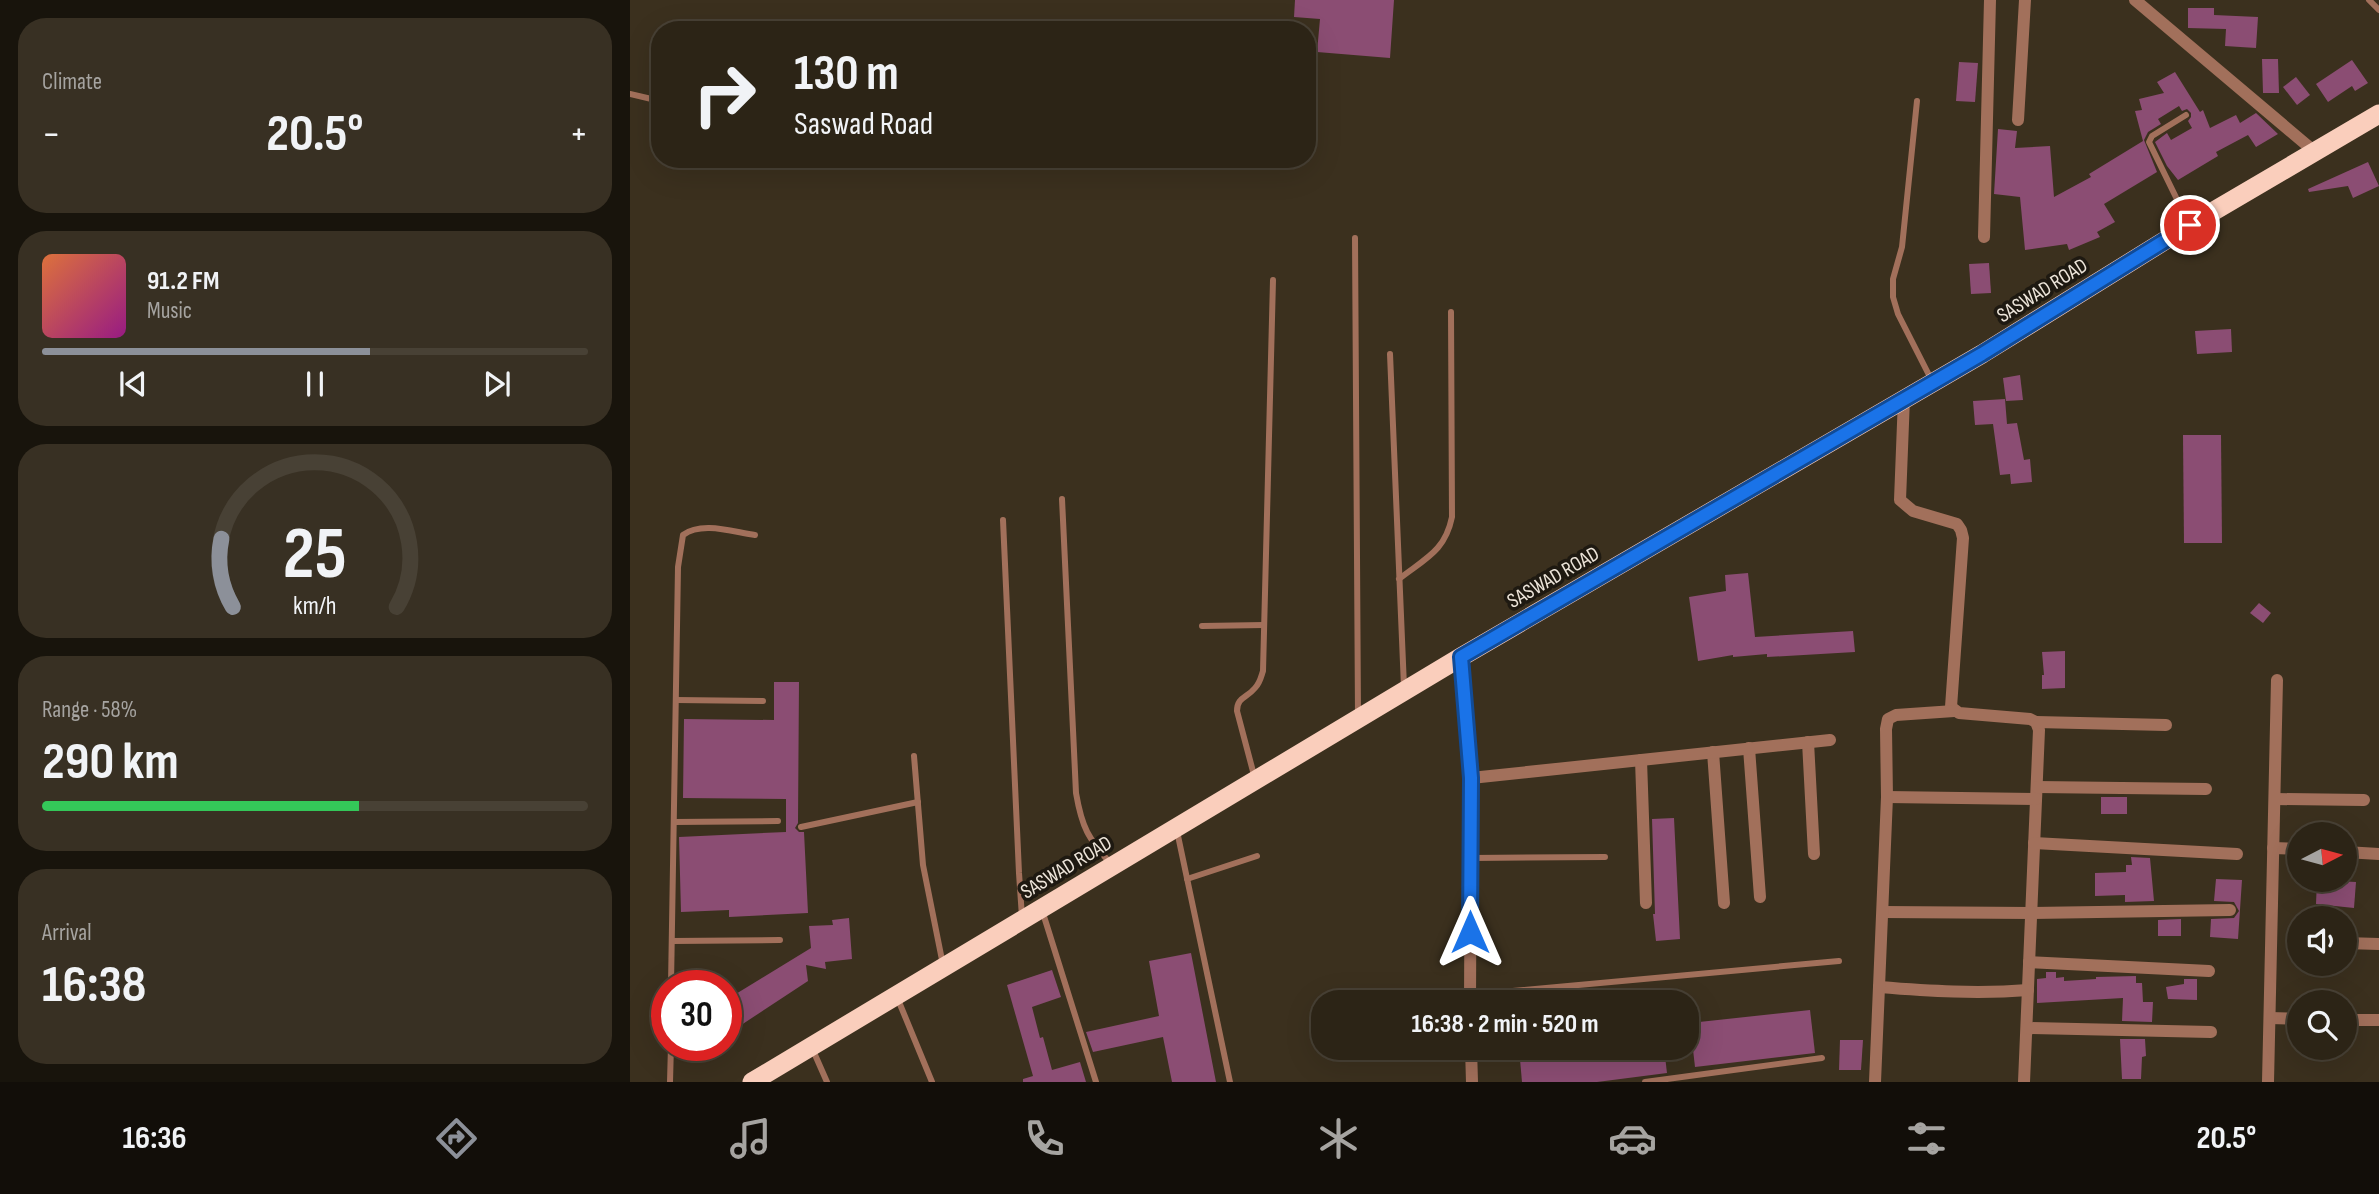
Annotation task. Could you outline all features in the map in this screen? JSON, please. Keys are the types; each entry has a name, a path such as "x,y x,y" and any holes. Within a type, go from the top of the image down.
{"highway":[{"name":"SASWAD ROAD","path":"752,1082 778,1071 811,1047 1112,865 1461,657 1982,354 2190,225 2379,114"}],"street":[{"path":"1984,237 1990,0"},
{"path":"2018,120 2025,0"},
{"path":"2135,0 2315,152"},
{"path":"1904,398 1900,500 1913,511 1957,524 1963,538 1951,696 1951,707 1954,711"},
{"path":"1461,657 1471,778 1470,990"},
{"path":"2268,1082 2277,680"},
{"path":"1875,1082 1888,719 1896,715 1954,711 2030,719 2036,722 2166,724"},
{"path":"2024,1082 2039,730 2036,722"},
{"path":"1471,778 1830,740"},
{"path":"1808,742 1814,854"},
{"path":"1749,748 1760,897"},
{"path":"1713,752 1724,903"},
{"path":"1641,760 1646,902"},
{"path":"1887,797 2206,789"},
{"path":"2275,799 2364,800"},
{"path":"2034,843 2237,854"},
{"path":"2273,848 2287,849"},
{"path":"2357,853 2379,854"},
{"path":"1883,912 2230,910"},
{"path":"2357,943 2379,944"},
{"path":"2029,962 2209,971"},
{"path":"1879,987 1991,993 2028,990"},
{"path":"2270,1018 2287,1019"},
{"path":"2357,1020 2379,1020"},
{"path":"2027,1028 2211,1032"},
{"path":"1471,1060 1472,1082"}],"lane":[{"path":"2369,0 2379,10"},
{"path":"630,94 651,99"},
{"path":"1917,101 1902,247 1894,279 1893,297 1898,314 1932,381"},
{"path":"2186,115 2152,136 2149,142 2190,225"},
{"path":"1355,238 1358,718"},
{"path":"1255,780 1237,704 1241,698 1254,691 1263,671 1273,280"},
{"path":"1399,579 1441,547 1448,535 1452,516 1451,312"},
{"path":"1390,354 1404,691"},
{"path":"1062,499 1076,793 1080,817 1089,840 1112,865"},
{"path":"1003,520 1018,873 1023,919"},
{"path":"671,970 678,567 683,535 692,529 705,528 755,535"},
{"path":"1202,626 1264,625"},
{"path":"676,700 763,701"},
{"path":"914,756 923,865 943,967"},
{"path":"801,827 918,802"},
{"path":"674,822 778,821"},
{"path":"1176,827 1230,1082"},
{"path":"1187,879 1256,856"},
{"path":"1470,858 1605,857"},
{"path":"1041,908 1096,1082"},
{"path":"672,941 780,940"},
{"path":"1557,990 1839,961"},
{"path":"896,996 932,1082"},
{"path":"811,1047 827,1082"},
{"path":"1644,1082 1822,1058"},
{"path":"670,1082 671,1061"}],"building":[{"path":"1295,0 1394,0 1390,58 1317,52 1320,19 1294,17"},
{"path":"2188,8 2214,8 2214,15 2258,17 2256,48 2225,46 2226,29 2188,28"},
{"path":"2262,59 2278,59 2279,93 2263,93"},
{"path":"2352,60 2368,83 2355,91 2352,86 2328,102 2316,84"},
{"path":"1959,62 1978,63 1975,102 1956,101"},
{"path":"2175,72 2200,112 2203,110 2210,128 2236,115 2240,123 2256,113 2278,134 2256,147 2248,135 2216,152 2218,156 2178,180 2167,166 2155,142 2167,133 2171,140 2192,128 2188,121 2191,113 2187,109 2182,111 2179,106 2158,119 2161,124 2148,132 2144,140 2157,172 2104,204 2115,222 2097,232 2100,237 2069,250 2067,244 2025,250 2020,197 1994,194 1998,129 2017,131 2015,148 2050,146 2054,197 2091,177 2089,174 2143,141 2135,111 2142,110 2139,99 2164,93 2157,82"},
{"path":"2296,77 2310,95 2297,105 2283,87"},
{"path":"2368,162 2379,186 2353,198 2348,186 2309,192 2308,189"},
{"path":"1989,263 1991,293 1971,294 1969,264"},
{"path":"2231,329 2232,352 2197,354 2195,331"},
{"path":"2020,375 2023,400 2006,401 2003,378"},
{"path":"2005,399 2007,424 2017,423 2024,460 2030,459 2032,482 2011,484 2010,474 2000,475 1993,424 1975,425 1973,401"},
{"path":"2183,435 2221,435 2222,543 2184,543"},
{"path":"1748,573 1755,637 1853,631 1855,652 1767,657 1767,654 1733,655 1698,661 1689,597 1726,591 1725,575"},
{"path":"2259,603 2271,613 2263,623 2250,613"},
{"path":"2065,651 2065,688 2042,689 2042,652"},
{"path":"774,682 799,682 798,823 795,828 804,832 808,913 729,917 729,910 681,912 679,837 786,832 786,799 683,798 684,719 774,720"},
{"path":"2101,797 2127,797 2127,814 2101,814"},
{"path":"1674,818 1680,939 1656,941 1653,914 1652,819"},
{"path":"2131,857 2150,858 2154,901 2125,902 2125,895 2095,896 2095,873 2126,872 2126,865 2132,865"},
{"path":"2216,879 2242,880 2238,939 2210,937 2211,919 2234,918 2239,911 2234,902 2214,901"},
{"path":"2316,892 2355,892 2354,906 2316,904"},
{"path":"849,918 852,959 825,962 826,969 806,965 808,981 742,1024 742,990 811,948 809,926 833,925 832,920"},
{"path":"2181,919 2181,936 2158,936 2158,920"},
{"path":"1191,953 1216,1082 1172,1082 1163,1037 1093,1052 1086,1032 1159,1016 1149,961"},
{"path":"1052,970 1061,997 1032,1007 1040,1038 1043,1037 1052,1070 1080,1062 1086,1082 1023,1082 1023,1079 1033,1076 1007,985"},
{"path":"2046,972 2056,972 2056,978 2064,977 2064,981 2136,976 2136,983 2142,983 2143,1002 2153,1002 2152,1022 2122,1021 2123,998 2037,1003 2037,979 2046,978"},
{"path":"2184,979 2197,979 2197,1000 2168,999 2166,987 2184,984"},
{"path":"1810,1010 1815,1053 1695,1067 1694,1060 1699,1060 1699,1022"},
{"path":"2120,1039 2145,1039 2146,1056 2142,1057 2141,1079 2122,1079"},
{"path":"1840,1040 1863,1040 1861,1070 1839,1070"},
{"path":"1520,1060 1665,1060 1667,1073 1597,1082 1522,1082"}],"route":[{"path":"1470,932 1471,778 1461,657 1982,354 2190,225"}]}
